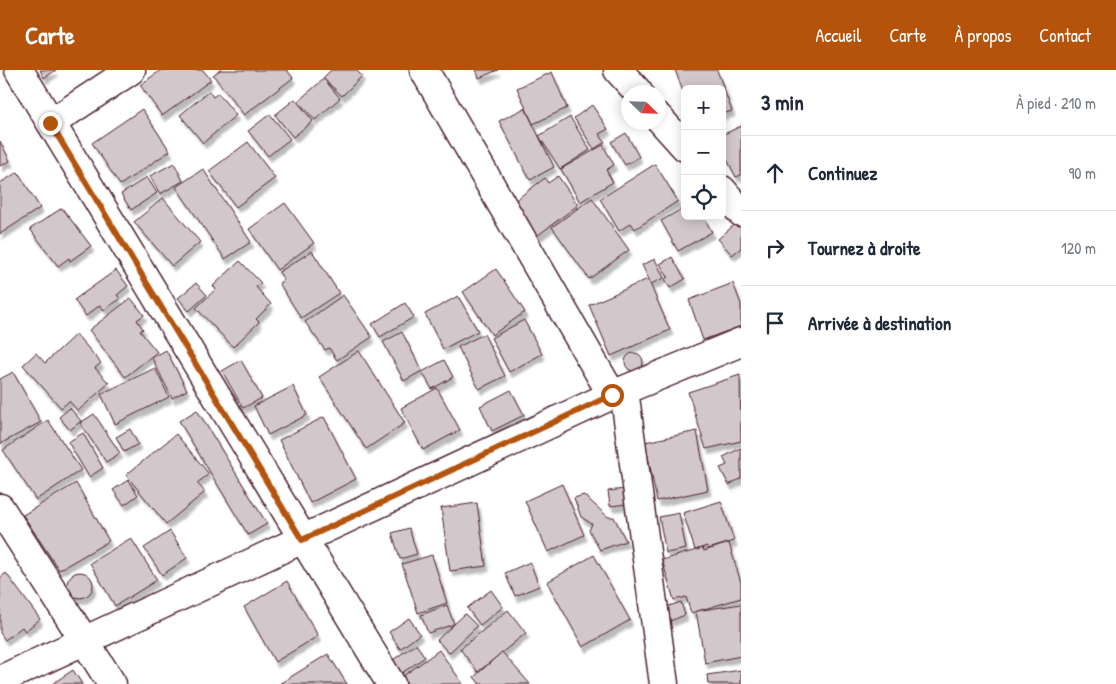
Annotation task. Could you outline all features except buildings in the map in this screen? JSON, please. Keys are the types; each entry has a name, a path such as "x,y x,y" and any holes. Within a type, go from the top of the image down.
{"street":[{"path":"19,70 302,540 392,684"},
{"path":"50,123 131,70"},
{"path":"424,70 618,393 664,684"},
{"path":"618,70 632,85"},
{"path":"666,125 681,142"},
{"path":"726,195 741,212"},
{"path":"0,680 618,393 741,342"},
{"path":"0,508 112,684"}],"route":[{"path":"50,123 302,540 612,395"}]}
